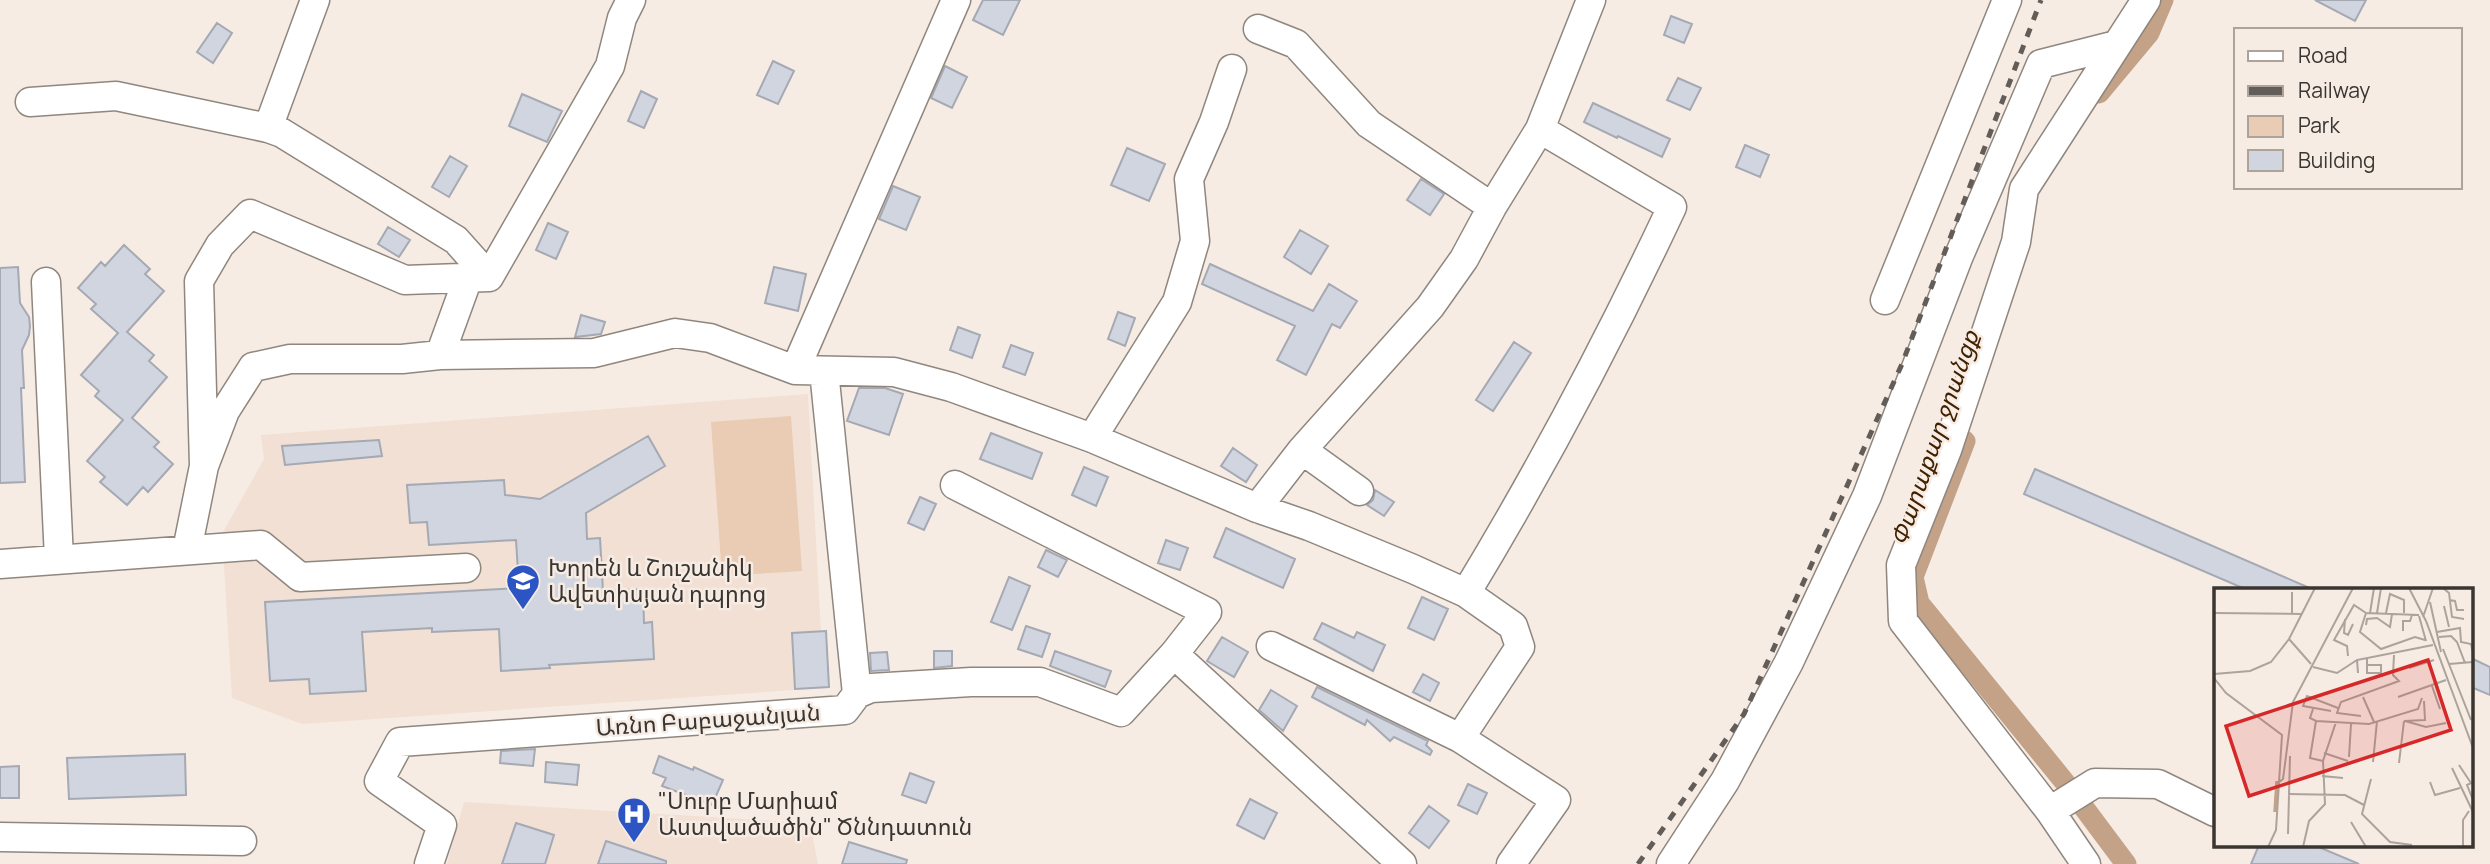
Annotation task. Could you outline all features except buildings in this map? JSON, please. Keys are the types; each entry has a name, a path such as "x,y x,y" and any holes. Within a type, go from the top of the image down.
{"lane":[{"path":"268,128 315,0"},
{"path":"440,355 479,277 610,66 622,18 631,0"},
{"path":"795,370 956,0"},
{"path":"1257,508 1302,450 1430,307 1464,259 1492,207 1540,130 1591,0"},
{"path":"1885,300 2007,0"},
{"path":"2086,864 2050,811 1903,621 1901,565 1947,450 2016,242 2024,189 2146,0"},
{"path":"1258,29 1296,44 1370,124 1492,207"},
{"path":"1671,864 1725,781 1789,663 1861,508 1958,258 2041,64 2116,45"},
{"path":"1092,438 1177,302 1195,241 1189,179 1214,122 1232,68"},
{"path":"30,102 116,96 282,133 456,240 479,277"},
{"path":"1466,593 1514,514 1644,267 1672,207 1540,130"},
{"path":"204,466 199,281 220,244 250,215 405,280 479,277"},
{"path":"46,282 59,559"},
{"path":"187,550 204,466 226,411 253,367 290,359 402,359 440,355 594,353 675,333 710,338 795,370 894,372 951,387 1092,438 1466,593 1513,626 1520,646 1460,738"},
{"path":"824,371 857,694"},
{"path":"1302,450 1359,491"},
{"name":"Առնո Բաբաջանյան","path":"429,864 442,825 379,780 400,743 845,710 857,694 871,688 971,682 1040,682 1121,712 1174,654 1207,612 955,485"},
{"path":"0,564 261,545 300,577 466,568"},
{"path":"1271,646 1460,738 1556,800 1511,864"},
{"path":"1174,654 1402,864"},
{"path":"2050,811 2095,782 2158,784 2214,812"},
{"path":"0,837 242,841"}],"shaded area":[{"name":"Խորեն և Շուշանիկ Ավետիսյան դպրոց","path":"808,394 824,688 302,724 232,698 222,534 264,459 261,435"},
{"name":"\"Սուրբ Մարիամ Աստվածածին\" Ծննդատուն","path":"464,802 810,823 818,864 447,864"}],"green space":[{"path":"791,416 802,571 722,576 711,422"}],"waterway":[{"name":"Փարաքար ջրանցք","path":"2099,93 2149,33 2163,0"},
{"name":"Փարաքար ջրանցք","path":"1965,441 1913,577 1919,603 2067,785 2126,864"}],"railway":[{"path":"1638,864 1744,714 1902,364 2041,0"}],"place":[{"name":"Խորեն և Շուշանիկ Ավետիսյան դպրոց","path":"523,611"},
{"name":"\"Սուրբ Մարիամ Աստվածածին\" Ծննդատուն","path":"634,844"}]}
